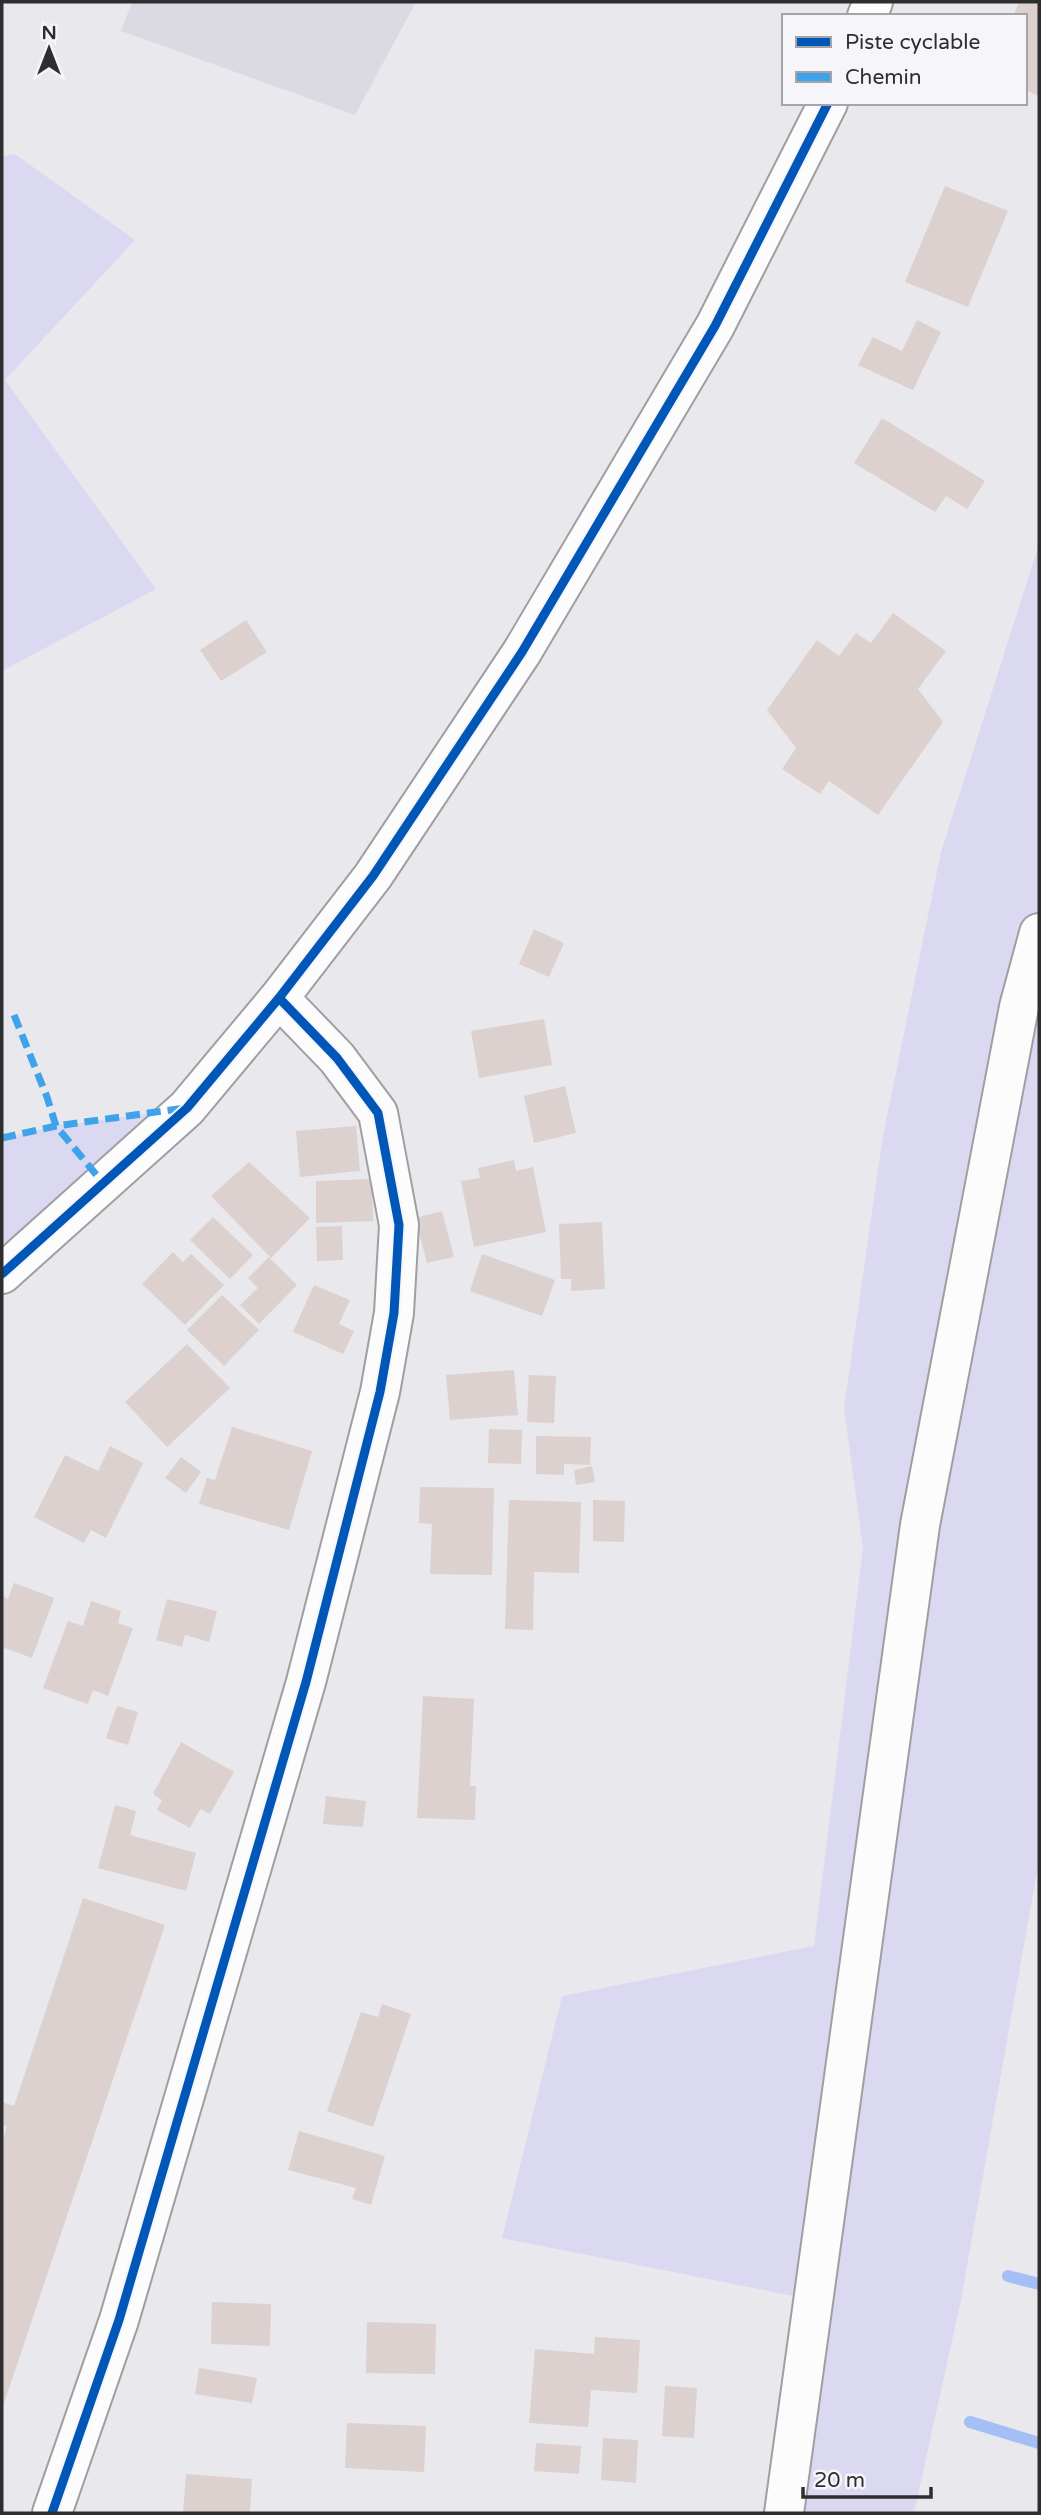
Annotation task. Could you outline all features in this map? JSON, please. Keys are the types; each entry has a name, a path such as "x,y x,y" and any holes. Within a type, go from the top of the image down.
{"main road":[{"path":"2,1274 187,1108 279,998 373,876 522,652 715,326 827,105"},
{"path":"784,2513 920,1525 1019,1007 1039,933"},
{"path":"52,2513 119,2320 306,1682 380,1392 394,1312 399,1225 378,1114 337,1058 279,998"}],"shaded area":[{"path":"132,2 416,2 355,115 121,31"},
{"path":"15,154 135,240 5,380 156,589 2,671 2,156"},
{"path":"1039,544 1039,1860 961,2300 914,2513 784,2513 814,2300 502,2238 562,1996 814,1946 863,1548 844,1408 882,1141 941,852"},
{"path":"187,1108 2,1274 2,1138 56,1126"}],"building":[{"path":"1019,2 1039,2 1039,96 1027,91 1027,14 1014,14"},
{"path":"945,186 1008,211 968,307 905,282"},
{"path":"917,320 941,332 913,390 858,365 873,337 902,351"},
{"path":"882,418 985,481 967,509 946,496 935,512 854,463"},
{"path":"893,613 946,651 918,689 943,722 878,815 829,781 820,794 782,769 796,748 767,710 817,640 839,656 856,633 871,643"},
{"path":"246,620 267,652 221,681 200,650"},
{"path":"534,929 564,943 549,977 519,964"},
{"path":"544,1019 552,1065 479,1078 471,1031"},
{"path":"565,1086 576,1133 534,1143 524,1096"},
{"path":"356,1126 360,1171 300,1177 296,1131"},
{"path":"514,1160 516,1171 533,1167 546,1232 474,1247 461,1181 480,1178 478,1168"},
{"path":"249,1162 310,1218 271,1258 211,1196"},
{"path":"372,1179 373,1221 316,1223 316,1181"},
{"path":"442,1211 454,1257 427,1263 415,1218"},
{"path":"213,1217 253,1255 230,1279 190,1240"},
{"path":"602,1222 605,1289 571,1291 571,1279 561,1279 559,1224"},
{"path":"342,1226 343,1260 317,1261 316,1227"},
{"path":"173,1252 183,1262 191,1254 224,1285 185,1325 142,1284"},
{"path":"482,1254 555,1280 542,1316 470,1291"},
{"path":"269,1257 297,1285 259,1324 240,1305 258,1288 248,1278"},
{"path":"314,1285 350,1300 339,1324 354,1331 343,1354 293,1332"},
{"path":"222,1295 259,1330 224,1366 187,1330"},
{"path":"187,1344 230,1388 167,1447 125,1402"},
{"path":"514,1370 518,1415 450,1420 446,1375"},
{"path":"529,1375 556,1376 554,1423 527,1422"},
{"path":"232,1427 312,1451 289,1530 199,1504 207,1478 215,1480"},
{"path":"489,1429 522,1430 521,1464 488,1463"},
{"path":"536,1436 591,1437 590,1465 564,1464 564,1475 536,1474"},
{"path":"110,1446 143,1463 106,1538 91,1530 84,1543 34,1517 65,1455 98,1471"},
{"path":"181,1457 201,1472 186,1493 165,1478"},
{"path":"592,1466 595,1482 576,1485 574,1470"},
{"path":"420,1487 494,1488 492,1575 430,1574 432,1524 419,1523"},
{"path":"509,1500 581,1502 579,1573 534,1572 533,1630 505,1629"},
{"path":"593,1500 625,1501 624,1542 593,1541"},
{"path":"14,1583 54,1598 32,1658 2,1647 2,1596 8,1599"},
{"path":"167,1599 217,1611 209,1642 185,1635 182,1647 156,1640"},
{"path":"91,1601 121,1611 118,1623 133,1628 108,1696 93,1690 88,1704 43,1688 68,1621 83,1626"},
{"path":"423,1696 474,1699 470,1786 476,1786 475,1820 417,1818"},
{"path":"117,1706 138,1712 128,1745 106,1738"},
{"path":"181,1742 234,1772 210,1814 200,1809 190,1828 157,1810 162,1800 153,1794"},
{"path":"326,1796 366,1801 363,1827 323,1824"},
{"path":"115,1805 136,1811 130,1835 196,1853 186,1891 98,1868"},
{"path":"83,1898 165,1925 4,2403 2,2143 7,2126 2,2125 2,2102 14,2106"},
{"path":"382,2004 411,2014 373,2127 327,2111 361,2012 378,2017"},
{"path":"299,2131 385,2156 371,2205 352,2199 356,2188 288,2170"},
{"path":"212,2302 271,2304 270,2346 211,2344"},
{"path":"367,2322 436,2324 435,2374 366,2373"},
{"path":"595,2337 640,2340 637,2393 591,2390 588,2427 529,2423 535,2349 594,2354"},
{"path":"199,2368 257,2378 252,2403 195,2394"},
{"path":"665,2386 697,2388 694,2438 662,2436"},
{"path":"347,2423 426,2426 424,2472 345,2468"},
{"path":"603,2438 638,2440 636,2483 601,2480"},
{"path":"536,2443 581,2446 579,2474 534,2471"},
{"path":"186,2474 252,2479 250,2513 183,2513"}],"waterway":[{"path":"1008,2276 1039,2284"},
{"path":"970,2422 1039,2443"}],"marked path":[{"path":"14,1015 56,1126 103,1183"},
{"path":"2,1138 56,1126 185,1108"}],"cycle path":[{"path":"2,1274 187,1108 279,998 373,876 522,652 715,326 827,105"},
{"path":"52,2513 119,2320 306,1682 380,1392 394,1313 399,1225 378,1113 337,1058 279,998"}]}
